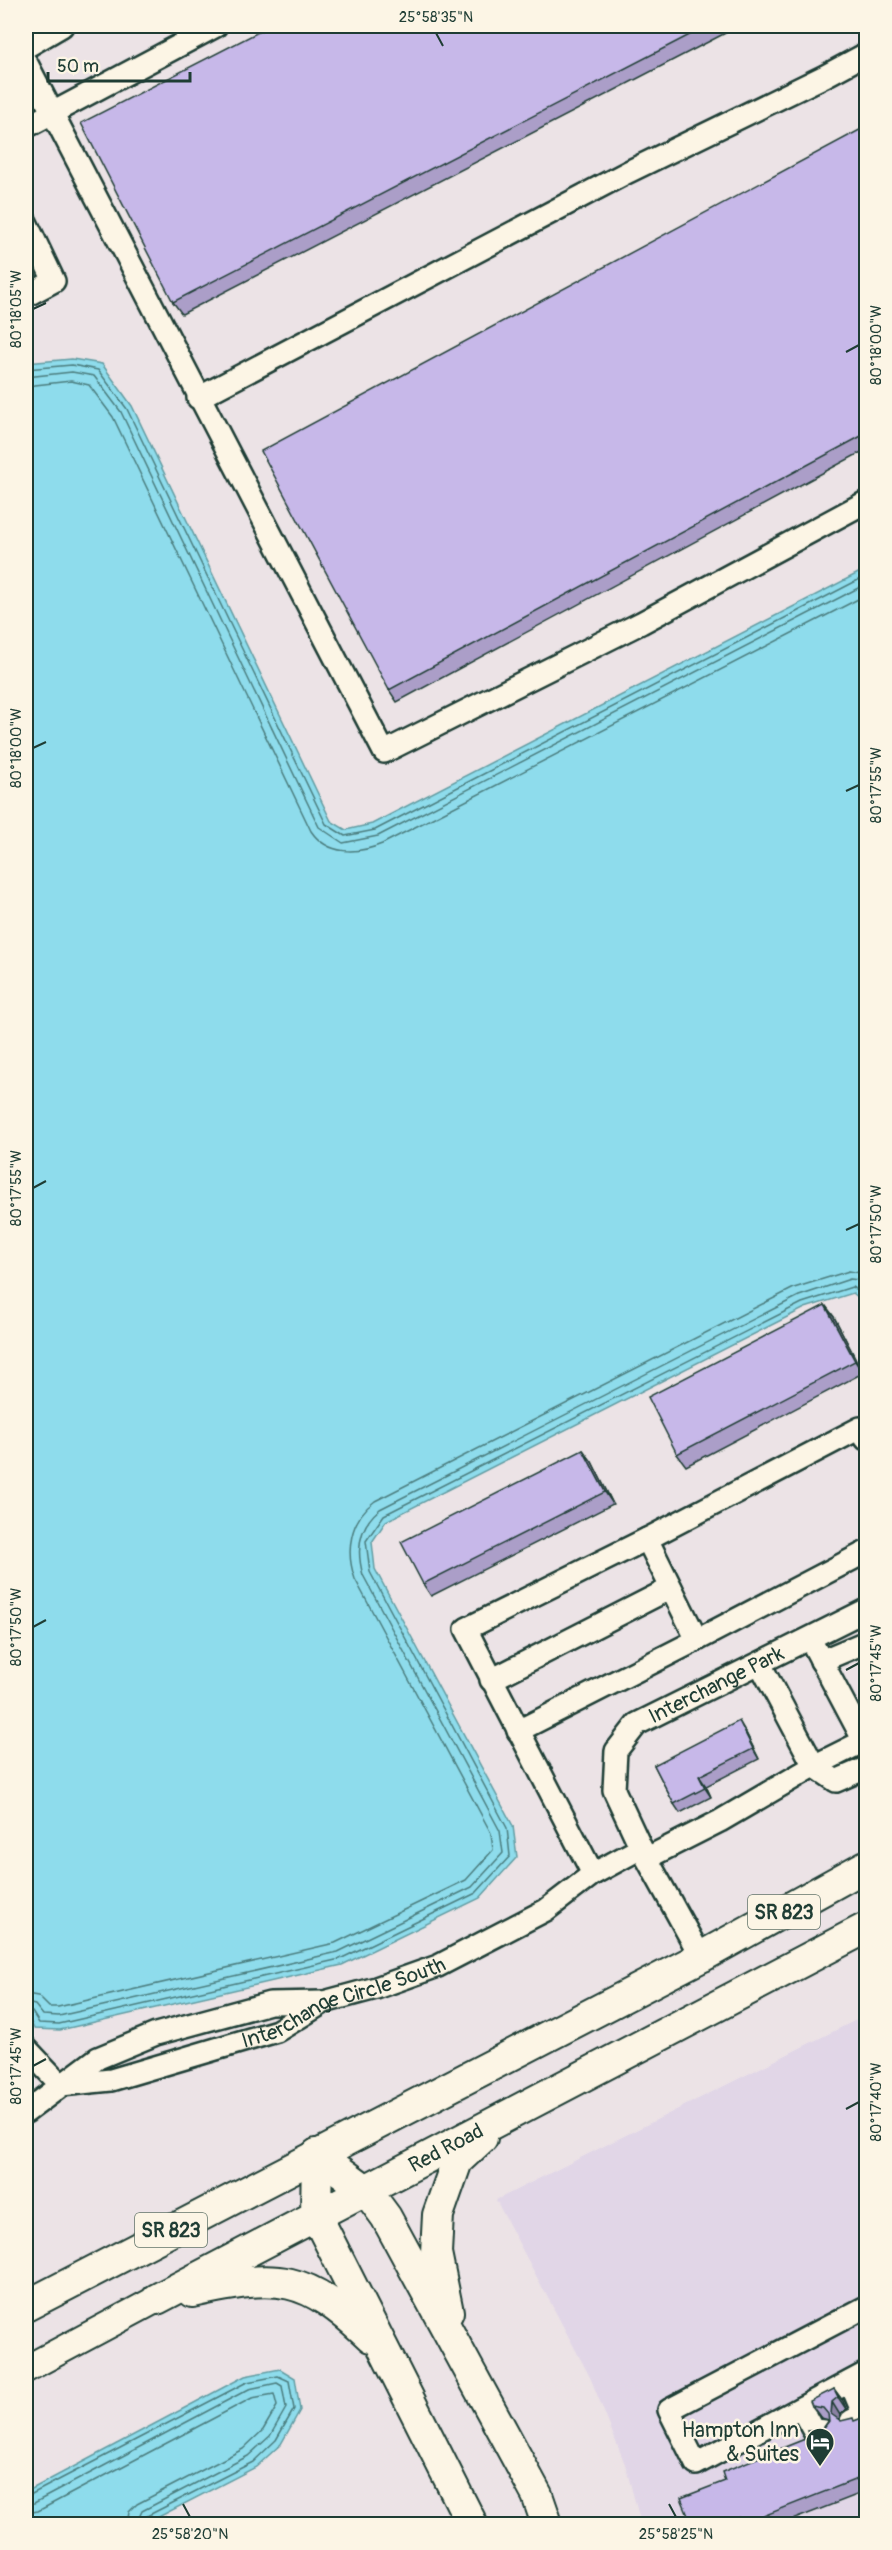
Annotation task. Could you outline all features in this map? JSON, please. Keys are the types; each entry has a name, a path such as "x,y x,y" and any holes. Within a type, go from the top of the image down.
{"highway":[{"name":"SR 823","path":"26,2306 701,1957 867,1866"},
{"name":"Red Road","path":"157,2300 867,1928"},
{"path":"453,2341 436,2253 438,2215 457,2161 499,2122"},
{"path":"317,2154 366,2190 386,2217 537,2495 547,2524"},
{"path":"317,2154 316,2215 472,2524"},
{"path":"157,2300 257,2279 296,2284 334,2305 382,2347"}],"main road":[{"name":"Red Road","path":"26,2369 157,2300"}],"street":[{"path":"26,46 62,26"},
{"path":"26,127 216,26"},
{"path":"198,398 628,172 867,54"},
{"path":"26,62 198,398 384,752 641,623 867,502"},
{"path":"26,222 54,281 26,296"},
{"path":"593,1874 466,1629 647,1539 860,1428 867,1439"},
{"path":"647,1539 697,1640"},
{"path":"518,1731 867,1552"},
{"path":"492,1680 671,1588"},
{"name":"Interchange Park","path":"701,1957 644,1853 614,1790 616,1751 638,1724 867,1610"},
{"path":"810,1639 822,1661 867,1642"},
{"name":"Interchange Circle South","path":"61,2085 111,2080 277,2031 324,2002 376,1988 438,1965 546,1910 593,1874 720,1821 814,1766 864,1741 822,1661"},
{"path":"760,1664 814,1766 836,1781 867,1768"},
{"path":"26,2112 98,2058 156,2034 270,2003 324,2002"},
{"path":"26,2048 61,2085"},
{"path":"851,2421 859,2417 862,2411 858,2378 696,2464 669,2410 867,2307"},
{"path":"801,2408 813,2430 825,2431"}],"shaded area":[{"path":"866,2015 866,2524 641,2524 625,2464 590,2377 496,2200"}],"water":[{"path":"72,359 102,364 132,406 331,821 346,830 372,824 866,569 866,1304 853,1293 805,1308 386,1521 372,1542 375,1569 513,1826 517,1857 480,1898 342,1965 60,2030 34,2029 26,2011 26,363"},
{"path":"280,2369 295,2378 300,2410 281,2444 256,2467 145,2524 26,2524 26,2492 245,2376"}],"building":[{"path":"270,26 707,26 173,302 81,123"},
{"path":"867,126 867,433 389,690 261,451"},
{"path":"825,1305 855,1361 677,1454 648,1397"},
{"path":"583,1450 605,1492 423,1584 401,1542"},
{"path":"739,1721 753,1749 699,1776 705,1788 674,1804 654,1765"},
{"name":"Hampton Inn & Suites","path":"834,2389 838,2397 832,2402 831,2414 841,2421 853,2418 854,2421 867,2416 867,2475 743,2524 740,2517 721,2524 692,2524 681,2498 725,2481 722,2472 810,2437 807,2431 822,2430 829,2421 828,2414 823,2408 812,2406 810,2401"}],"place":[{"name":"Hampton Inn & Suites","path":"820,2468"}]}
